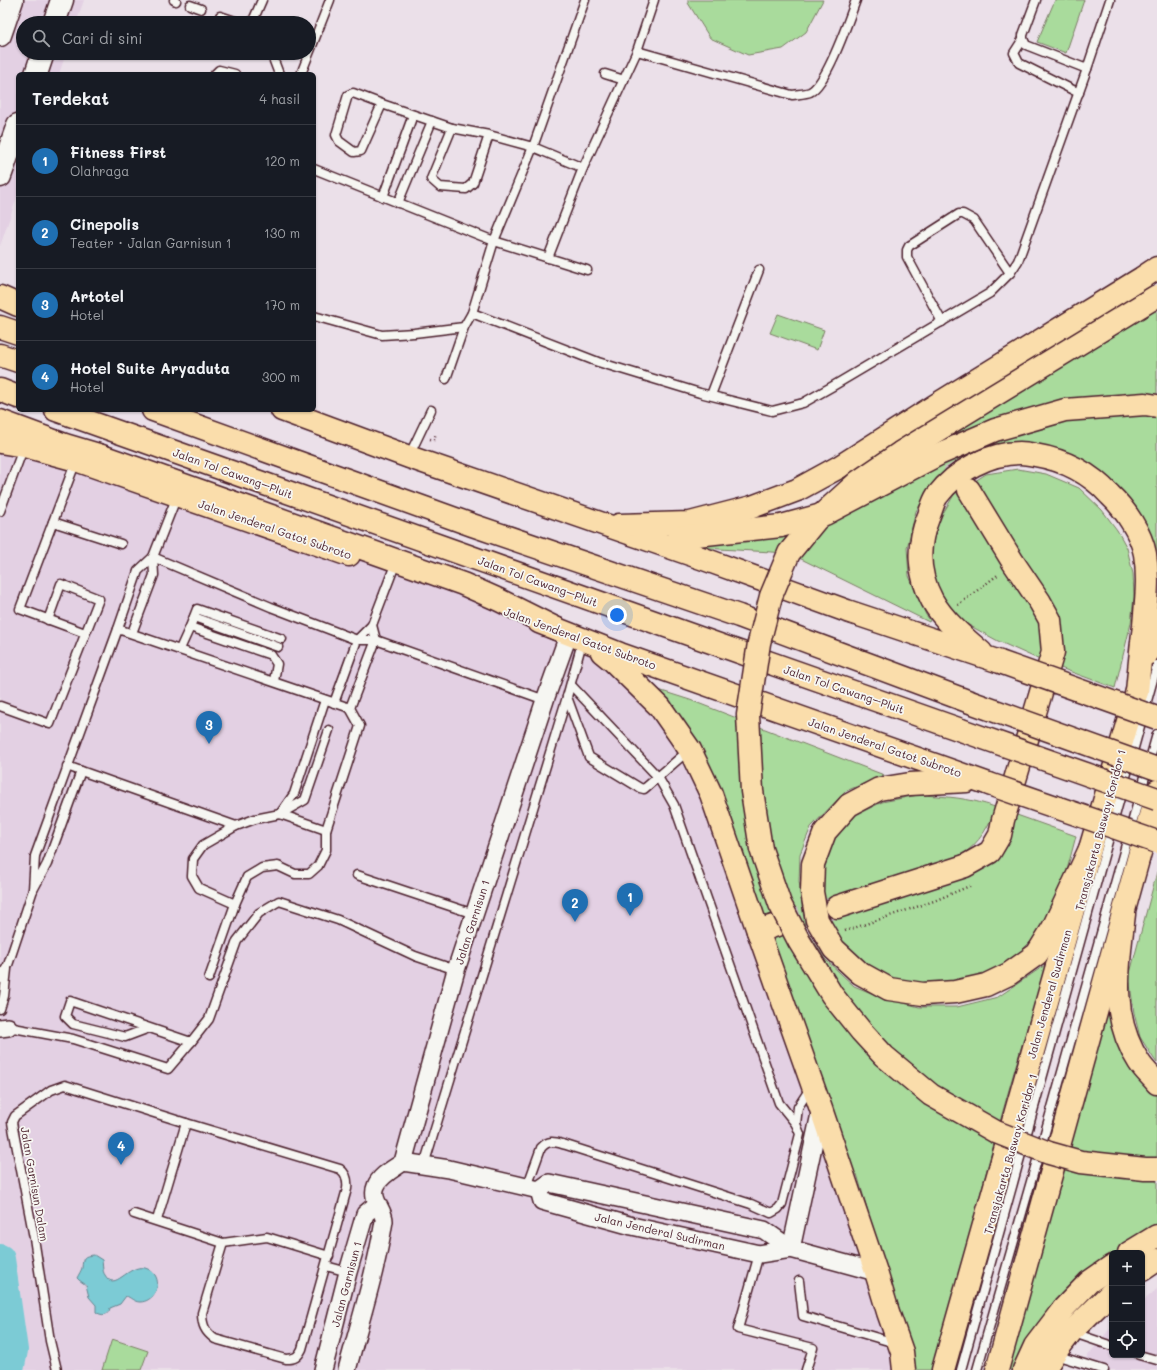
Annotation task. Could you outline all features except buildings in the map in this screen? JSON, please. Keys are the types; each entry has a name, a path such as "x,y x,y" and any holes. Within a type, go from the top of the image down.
{"main road":[{"path":"0,35 12,0"},
{"path":"56,16 62,0"},
{"path":"37,72 41,60"},
{"path":"2,164 16,130"},
{"path":"605,525 690,523 752,507 797,490 933,413 1157,268"},
{"path":"1157,296 900,453 859,481 816,520 789,554 771,596 759,643 748,715 752,791 760,842 780,904 799,941 832,995 861,1031 884,1056 931,1095 996,1132 1049,1153 1081,1162 1145,1170 1157,1169"},
{"path":"0,297 16,303"},
{"path":"0,327 16,332"},
{"path":"0,355 16,360"},
{"path":"0,390 16,396"},
{"path":"645,539 693,536 781,526 825,514 939,454 994,430 1065,410 1145,404 1157,406"},
{"name":"Jalan Tol Cawang–Pluit","path":"62,412 717,645 1157,799"},
{"path":"159,412 472,525 739,616 970,702 1157,769"},
{"path":"287,412 409,457 704,559 847,611 995,660 1157,718"},
{"path":"0,421 463,584 570,634 613,661 660,707 690,750 711,794 876,1272 888,1312 900,1344 904,1370"},
{"name":"Jalan Jenderal Gatot Subroto","path":"0,442 24,446 76,460 177,494 393,570 635,659 1157,842"},
{"path":"995,660 965,639 932,601 924,582 919,555 924,527 936,497 954,477 973,465 996,456 1020,452 1051,458 1081,470 1101,485 1121,506 1134,526 1145,552 1148,585 1137,692"},
{"path":"837,907 965,866 990,852 1000,835 1003,820 1053,652 1050,620 969,490"},
{"name":"Jalan Jenderal Sudirman","path":"943,1370 1090,849 1137,692 1157,619"},
{"path":"984,782 910,784 879,789 849,805 825,832 813,864 812,892 817,920 834,949 860,973 889,989 923,994 955,992 986,985 1009,974 1037,954 1053,928 1090,849"},
{"path":"997,1370 1157,791"},
{"path":"1124,914 1117,972 1119,1010 1127,1039 1139,1063 1157,1083"},
{"path":"758,931 780,924"},
{"path":"1134,1250 1157,1236"},
{"path":"1145,1268 1157,1260"},
{"path":"1024,1370 1035,1346 1064,1308 1089,1282 1109,1268"},
{"path":"1049,1362 1071,1332 1109,1295"}],"street":[{"name":"Jalan Garnisun 1","path":"347,1370 372,1278 384,1218 377,1204 375,1192 376,1186 378,1182 403,1162 456,970 545,700 570,634"},
{"path":"791,1249 821,1109"},
{"path":"403,1162 533,1188"},
{"name":"Jalan Jenderal Sudirman","path":"791,1249 760,1254 632,1226 542,1202 533,1188 549,1182 764,1230 791,1249 876,1272"},
{"name":"Jalan Garnisun 1","path":"323,1370 348,1272 365,1214 377,1204"}],"lane":[{"path":"255,16 262,0"},
{"path":"316,36 330,0"},
{"path":"446,379 464,327 472,313 494,241 533,147 586,0"},
{"path":"548,258 583,168 638,52 654,0"},
{"path":"638,52 792,95 811,91 825,75 845,30 856,0"},
{"path":"1036,0 1023,35 1023,39 1014,54 1019,63 1079,93"},
{"path":"472,313 598,362 711,396 772,411 803,403 990,293 1010,273 1018,261 1079,93 1110,0"},
{"path":"190,5 201,9"},
{"path":"1023,39 1026,45 1087,69"},
{"path":"564,58 573,61"},
{"path":"274,60 278,72"},
{"path":"302,72 306,60"},
{"path":"217,72 219,70 227,72"},
{"path":"605,74 624,80"},
{"path":"382,104 361,151 354,152 339,141 336,135 348,95 353,93 452,128 533,147 583,168"},
{"path":"383,196 413,115"},
{"path":"398,203 432,121"},
{"path":"452,128 431,179 440,187 466,189 473,183 489,136"},
{"path":"316,170 494,241 587,270"},
{"path":"942,322 907,257 907,250 909,246 960,214 963,214 974,220 1010,273"},
{"path":"711,396 758,270"},
{"path":"316,317 382,335 464,327"},
{"path":"409,457 431,410"},
{"path":"0,511 24,446"},
{"path":"76,460 20,610 85,633"},
{"path":"132,634 154,575 153,557 177,494"},
{"path":"53,522 121,544"},
{"path":"33,890 35,856 67,766 138,571 153,557"},
{"path":"153,557 271,607 357,640 376,640 545,700"},
{"path":"334,703 357,640 372,625 393,570"},
{"path":"0,706 50,724 99,598 61,584 48,620"},
{"path":"180,650 197,609 280,643"},
{"path":"350,708 376,640 372,625"},
{"path":"190,627 271,655 277,664 274,681"},
{"path":"118,629 350,708 360,726 326,830 326,850 318,866 309,874 295,874 278,866 262,868 247,877 235,904 209,978"},
{"path":"424,1165 571,685 570,634"},
{"name":"Transjakarta Busway Koridor 1","path":"961,1370 1157,665"},
{"path":"533,1188 541,1148 551,1138 566,1145 751,1204 771,1213 778,1209 782,1204 800,1134 796,1124 779,1103 674,805 658,777 571,685"},
{"path":"567,697 589,757 642,789 690,750"},
{"path":"280,814 294,794 325,700"},
{"path":"235,904 199,888 192,876 193,859 203,845 236,826 255,819 280,814 305,800 329,730"},
{"path":"977,1370 1157,734"},
{"path":"67,766 236,826"},
{"path":"0,1009 4,996 8,965 33,890 47,864 81,771"},
{"path":"280,814 326,830"},
{"path":"357,875 474,914"},
{"path":"4,1028 72,1039 168,1069 209,1019 237,941 259,913 279,901 338,920 415,956 456,970"},
{"path":"0,979 8,965"},
{"path":"148,1028 125,1037 73,1024 65,1016 70,1001 191,1042"},
{"path":"796,1124 798,1107 812,1084"},
{"name":"Jalan Garnisun Dalam","path":"57,1370 50,1341 34,1238 12,1122 15,1116 51,1090 65,1085 340,1169 344,1172 348,1180 347,1189 302,1349 298,1357 292,1360 286,1359 214,1339 207,1333 202,1322 202,1313 223,1243"},
{"path":"156,1220 186,1123"},
{"path":"134,1214 223,1243 267,1237 329,1256"},
{"path":"760,1254 738,1329 813,1348 806,1370"},
{"path":"326,1266 348,1272"},
{"path":"799,1281 804,1316 900,1344"},
{"path":"1071,1332 1109,1345"},
{"path":"1145,1356 1157,1360"},
{"path":"1049,1362 1104,1370"}],"path":[{"path":"434,440 436,433"},
{"path":"944,616 1013,562"}],"shaded area":[{"path":"0,0 84,0 78,16 16,16 16,60 64,60 60,72 16,72 16,200 0,246"},
{"path":"0,444 76,460 583,638 690,750 898,1370 0,1370"},
{"path":"1157,1289 1157,1370 1076,1370 1109,1330 1109,1358 1145,1358 1145,1299"}],"green space":[{"path":"688,0 823,0 806,32 783,49 748,55 710,38 688,3"},
{"path":"1055,0 1084,0 1066,53 1037,42"},
{"path":"1157,296 1157,556 1155,559 1142,530 1039,446 927,494 916,511 907,548 909,576 926,615 930,620 929,622 789,553 719,549 645,539 820,515"},
{"path":"778,314 824,330 817,350 770,333"},
{"path":"1018,469 1046,474 1079,488 1102,510 1117,530 1127,548 1133,574 1134,597 1131,623 1115,688 1055,666 1058,655 972,483 986,474"},
{"path":"960,490 1039,617 1044,646 1040,660 998,641 965,623 946,606 936,588 930,563 932,532 955,493"},
{"path":"646,686 690,700 884,775 846,791 811,827 800,854 799,881 805,927 825,959 854,986 881,997 919,1007 957,1007 998,997 1048,963 1007,1096 932,1370 914,1370 857,1174 844,1176 711,794"},
{"path":"918,795 957,798 976,801 995,807 983,834 969,850 963,854 905,875 824,900 822,873 833,841 856,815 882,802"},
{"path":"1014,814 1076,836 1059,900 1042,930 1017,955 991,975 962,985 894,982 868,969 839,940 828,918 916,892 972,870"},
{"path":"1157,872 1157,1063 1140,1037 1134,1013 1129,977"},
{"path":"1098,1003 1119,1012 1157,1083 1157,1236 1134,1250 1109,1250 1109,1270 1024,1370 997,1370"},
{"path":"112,1339 148,1351 141,1370 102,1370"}],"water":[{"path":"94,1255 102,1260 104,1273 109,1280 117,1280 139,1268 149,1270 157,1279 157,1288 155,1293 149,1299 140,1302 126,1296 120,1304 110,1308 108,1313 102,1315 96,1312 96,1305 89,1297 86,1285 77,1278 82,1268 84,1258"}],"waterway":[{"path":"0,1259 13,1350 9,1370"}],"tunnel":[{"path":"937,434 969,490"},
{"path":"780,924 834,908"}],"place":[{"name":"Artotel","path":"209,744"},
{"name":"Fitness First","path":"630,916"},
{"name":"Cinepolis","path":"575,922"},
{"name":"Hotel Suite Aryaduta","path":"121,1165"}]}
